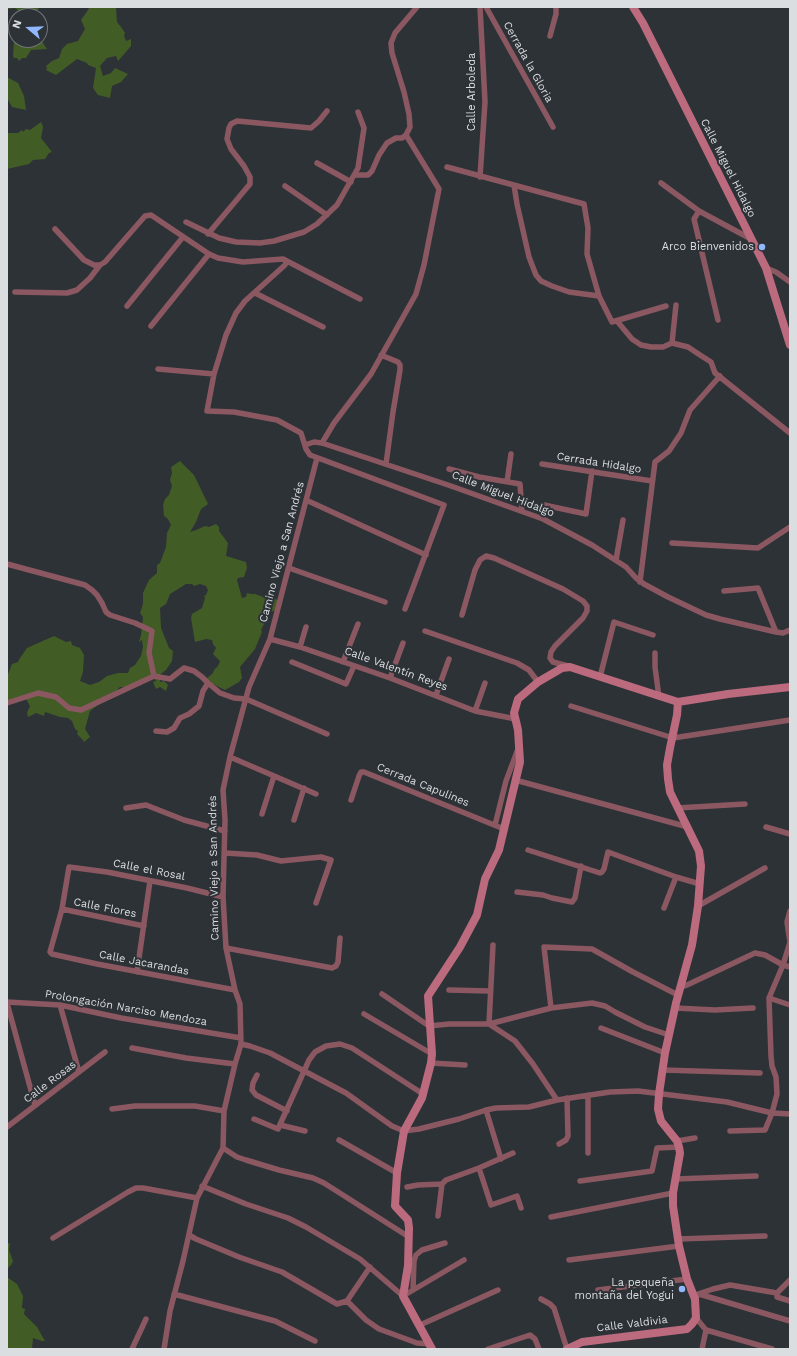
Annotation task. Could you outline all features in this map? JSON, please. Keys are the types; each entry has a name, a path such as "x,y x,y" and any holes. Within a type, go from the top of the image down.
{"street":[{"path":"354,175 368,175 372,171 379,155 387,144 396,138 402,138 406,135 410,127 409,114 392,53 391,43 395,33 417,7"},
{"name":"Calle Arboleda","path":"480,7 485,102 480,177"},
{"name":"Cerrada la Gloria","path":"486,7 553,127"},
{"path":"550,36 556,14 556,7"},
{"name":"Calle Miguel Hidalgo","path":"632,7 650,36 766,268 790,345"},
{"path":"208,234 250,184 250,177 244,166 231,149 227,138 231,124 237,121 311,128 320,121 327,111"},
{"path":"186,222 219,238 236,242 260,243 274,241 304,232 317,224 337,205 358,168 364,128 358,112"},
{"path":"305,445 314,442 322,443 334,423 371,374 416,294 424,265 439,189 406,135"},
{"path":"317,163 351,182"},
{"path":"447,168 584,204 588,228 587,254 599,296 615,321 641,346 663,347 672,343 688,347 711,362 715,373 790,433"},
{"path":"661,183 699,211 751,239"},
{"path":"286,186 328,215"},
{"path":"514,186 528,257 536,275 541,281 569,292 599,296"},
{"path":"699,211 694,219 718,320"},
{"path":"15,292 66,292 77,290 90,278 100,265 106,262 146,216 151,215 209,254 218,258 243,262 282,259 360,299"},
{"path":"55,229 84,260 94,265 100,265"},
{"path":"126,306 183,237"},
{"path":"151,326 209,254"},
{"path":"286,262 285,265 245,301 236,313 226,335 214,374 207,411 234,412 277,420 301,434 306,449 310,455 444,505 405,609"},
{"path":"766,268 776,272 790,282"},
{"path":"255,293 323,327"},
{"path":"672,343 676,305"},
{"path":"615,321 666,306"},
{"path":"382,355 398,362 400,365 386,464"},
{"path":"158,369 214,374"},
{"path":"640,582 655,462 669,452 681,433 690,410 720,376"},
{"name":"Calle Miguel Hidalgo","path":"322,443 543,519 580,538 616,560 626,567 640,582 706,615 776,632 783,633 790,630"},
{"path":"507,482 511,454"},
{"name":"Camino Viejo a San Andrés","path":"164,1349 170,1311 197,1198 223,1148 224,1111 241,1041 240,1004 234,990 226,948 223,897 225,831 223,790 230,757 249,687 270,639 317,458"},
{"name":"Cerrada Hidalgo","path":"542,464 652,481"},
{"path":"449,469 479,477 520,484 522,511"},
{"path":"543,519 544,505 586,514 592,472"},
{"path":"306,500 426,555"},
{"path":"616,560 623,520"},
{"path":"672,543 758,548 790,527"},
{"path":"462,615 474,570 480,560 486,556 494,558 563,588 583,601 587,606 587,611 583,618 550,652 550,658 553,662 678,702 728,694 790,687"},
{"path":"7,564 85,585 97,595 106,612 110,615 135,623 152,631 149,653 154,676"},
{"path":"289,568 385,602"},
{"path":"724,591 758,588 776,632"},
{"path":"600,677 614,622 652,635"},
{"path":"343,662 358,624"},
{"path":"300,646 306,627"},
{"path":"425,630 517,663 529,670 538,682"},
{"name":"Calle Valentín Reyes","path":"270,639 300,646 436,695 475,711 516,719"},
{"path":"390,678 403,644"},
{"path":"655,653 655,667 659,697"},
{"path":"436,695 449,659"},
{"path":"292,662 346,684 354,666"},
{"path":"403,1296 408,1266 409,1237 408,1220 395,1206 397,1173 404,1131 422,1098 431,1059 428,996 460,947 477,916 485,878 499,850 520,762 516,719 514,713 518,699 538,682 562,668 570,667"},
{"path":"7,703 38,693 56,697 69,708 81,710 154,676 170,679 184,668 202,677 220,693 246,700 327,734"},
{"path":"156,732 168,732 174,728 180,718 189,714 198,706 203,690 208,683"},
{"path":"475,711 485,683"},
{"path":"678,702 668,765 668,779 670,792 699,851 701,866 698,906 692,945 679,991 665,1053 658,1109 661,1121 678,1144 680,1153 673,1194 673,1206 678,1243 687,1279 696,1297 696,1318 706,1330 772,1349"},
{"path":"571,706 673,738 790,720"},
{"path":"495,825 506,781 519,745"},
{"path":"230,757 316,794"},
{"name":"Cerrada Capulines","path":"351,800 359,776 361,772 364,772 504,829"},
{"path":"262,814 274,776"},
{"path":"516,780 689,828"},
{"path":"294,820 304,788"},
{"path":"677,808 745,804"},
{"path":"126,808 146,805 184,820 225,831"},
{"path":"766,827 790,834"},
{"path":"528,850 581,866 598,873 602,872 608,852 676,877 700,884"},
{"path":"225,853 257,856 281,861 321,857 330,860 316,903"},
{"name":"Calle el Rosal","path":"62,910 69,866 187,888 223,897"},
{"path":"517,892 543,895 572,902 575,898 581,866"},
{"path":"698,906 765,868"},
{"path":"664,908 676,877"},
{"path":"137,972 150,881"},
{"name":"Calle Flores","path":"62,910 144,926"},
{"name":"Calle Jacarandas","path":"62,910 51,953 137,972 234,990"},
{"path":"730,1131 765,1130 772,1113 777,1094 776,1077 771,1056 769,998 783,965 790,942 787,922 790,912"},
{"path":"226,948 332,968 336,966 338,962 340,938"},
{"path":"490,1024 490,991 493,945"},
{"path":"551,1008 544,947 592,949 633,972 679,991"},
{"path":"679,991 687,985 755,953 765,955 790,968"},
{"path":"449,990 490,991"},
{"path":"382,994 429,1026 450,1024 490,1024 551,1008 592,1003 605,1006 645,1027 669,1035"},
{"path":"769,998 790,1005"},
{"path":"7,1002 35,1105"},
{"name":"Prolongación Narciso Mendoza","path":"7,1002 60,1005 241,1041 270,1053 346,1093 392,1126 404,1131"},
{"path":"60,1005 79,1072"},
{"path":"675,1008 715,1010 753,1008"},
{"path":"364,1014 431,1059 465,1065"},
{"path":"490,1024 515,1041 533,1064 557,1100"},
{"path":"600,1028 665,1053"},
{"path":"254,1119 278,1129 309,1060 315,1052 326,1046 340,1044 352,1048 423,1094"},
{"path":"132,1048 186,1058 235,1064"},
{"name":"Calle Rosas","path":"7,1127 105,1052"},
{"path":"662,1070 760,1073"},
{"path":"257,1075 253,1083 252,1090 256,1095 287,1111"},
{"path":"404,1131 426,1128 496,1108 529,1107 567,1098 638,1091 727,1102 772,1113 790,1114"},
{"path":"588,1096 588,1153"},
{"path":"559,1144 566,1140 568,1136 567,1098"},
{"path":"112,1109 135,1106 195,1106 224,1111"},
{"path":"486,1110 500,1159"},
{"path":"280,1125 305,1131"},
{"path":"580,1181 652,1171 657,1148 678,1144 695,1138"},
{"path":"339,1140 397,1173"},
{"path":"223,1148 237,1157 279,1170 313,1178 324,1183 409,1237"},
{"path":"438,1216 442,1184 446,1180 479,1168 513,1153"},
{"path":"479,1168 491,1205 517,1196 522,1208"},
{"path":"676,1179 756,1176"},
{"path":"407,1187 442,1184"},
{"path":"202,1186 246,1204 288,1218 360,1259 403,1296 420,1324 431,1347"},
{"path":"53,1238 136,1188 197,1198"},
{"path":"552,1218 673,1194"},
{"path":"189,1234 196,1239 239,1257 282,1272 338,1304 347,1301 370,1267"},
{"path":"569,1260 678,1243 764,1236"},
{"path":"413,1290 414,1261 416,1255 422,1250 445,1243"},
{"path":"403,1296 464,1260"},
{"path":"598,1290 687,1279"},
{"path":"777,1292 790,1280"},
{"path":"696,1297 713,1289 730,1285 777,1292"},
{"path":"420,1324 498,1290"},
{"path":"777,1292 777,1297 790,1301"},
{"path":"174,1294 275,1321 315,1341"},
{"path":"696,1297 790,1321"},
{"path":"541,1299 554,1308 567,1349"},
{"path":"347,1301 366,1320 379,1329 431,1347"},
{"path":"132,1349 146,1318"},
{"name":"Calle Valdivia","path":"567,1349 582,1342 593,1340 687,1329 696,1318"},
{"path":"702,1349 706,1330"},
{"path":"488,1349 530,1335 539,1349"}],"green space":[{"path":"7,7 39,7 39,8 7,9"},
{"path":"88,7 116,7 117,22 125,33 124,36 126,41 131,39 131,46 118,61 116,56 107,58 100,66 103,76 111,73 115,68 128,74 121,82 112,86 110,98 98,95 93,88 96,68 88,65 87,63 77,59 56,75 46,70 46,66 59,58 62,49 67,44 78,41 85,29 81,20 88,10"},
{"path":"14,48 47,49 31,50 26,58 22,58 19,61 13,56"},
{"path":"7,77 18,83 24,96 26,110 12,107 7,98"},
{"path":"41,122 43,127 41,138 52,152 49,153 45,159 33,160 29,164 7,169 7,133 18,133 22,130 23,132 26,129 30,130"},
{"path":"180,461 194,475 208,504 201,509 190,532 205,526 209,527 216,524 219,527 219,531 228,543 226,556 246,562 247,568 244,577 238,578 237,580 242,598 246,597 247,593 269,598 273,593 273,600 275,599 281,601 274,611 270,612 261,630 262,632 255,649 240,667 242,678 239,682 225,690 205,680 213,673 220,661 213,654 216,648 212,640 206,639 195,642 191,618 192,614 202,608 205,598 204,596 208,590 206,586 200,584 194,586 192,584 186,584 170,594 166,604 160,608 161,628 169,648 173,651 172,661 166,670 158,676 160,678 160,682 164,681 168,685 166,691 160,687 156,689 153,682 156,681 154,678 126,687 120,687 90,711 85,729 90,737 84,742 77,734 78,731 75,729 72,721 68,718 45,712 44,716 36,713 28,717 27,713 30,706 26,699 20,697 16,703 14,699 7,704 7,677 12,664 18,662 27,648 54,636 66,642 71,641 72,645 80,648 84,655 83,672 80,681 90,685 99,682 107,676 118,673 128,673 130,668 135,665 141,656 143,647 142,640 139,642 143,617 140,613 143,604 143,593 149,580 157,573 157,565 160,563 166,547 167,533 171,525 168,519 164,516 163,505 172,486 170,480 172,473 171,467"},
{"path":"7,1242 10,1244 9,1250 13,1261 7,1269"},
{"path":"7,1277 17,1284 23,1296 22,1308 25,1309 24,1314 37,1327 45,1341 33,1338 32,1349 7,1349"}],"place":[{"name":"Arco Bienvenidos","path":"762,247"},
{"name":"La pequeña montaña del Yogui","path":"682,1289"}]}
